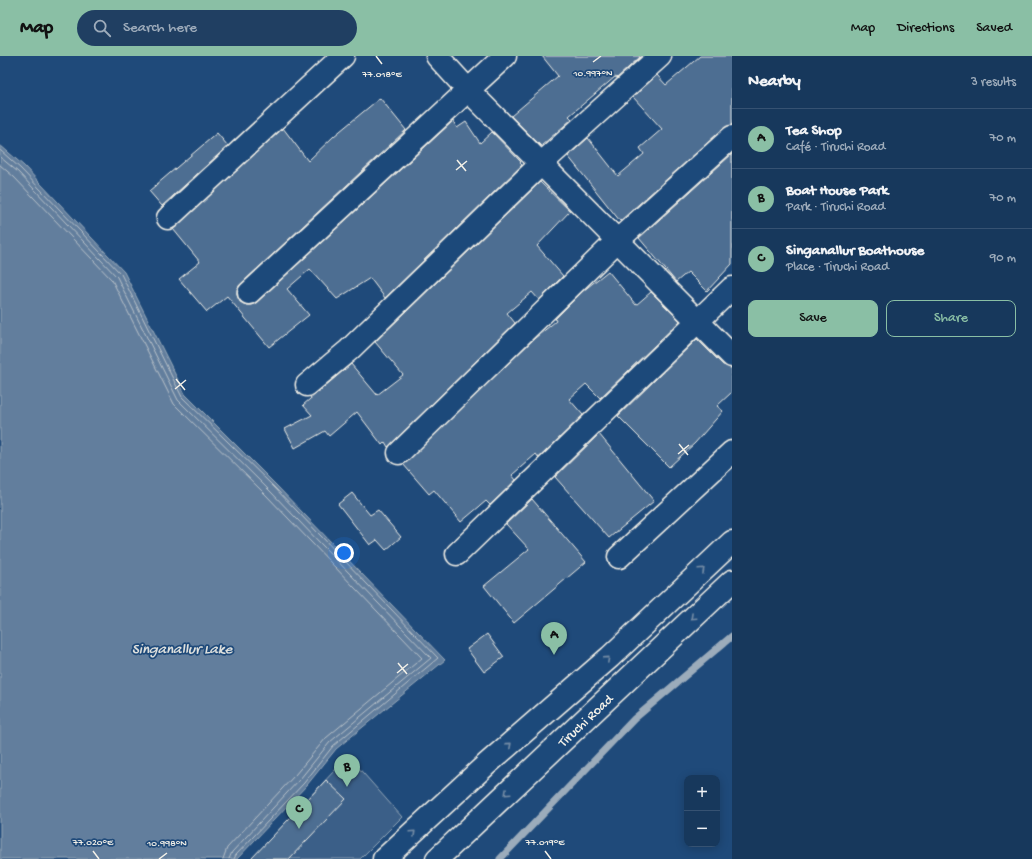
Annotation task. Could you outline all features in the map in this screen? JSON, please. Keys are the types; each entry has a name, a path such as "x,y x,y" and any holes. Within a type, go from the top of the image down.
{"main road":[{"path":"168,218 343,56"},
{"path":"437,56 468,90 618,240 697,323 732,356"},
{"path":"249,293 505,56"},
{"path":"307,385 349,350 542,163 660,56"},
{"path":"399,453 618,240 732,137"},
{"path":"457,554 732,288"},
{"path":"619,557 732,452"},
{"path":"384,859 487,764 610,657 732,542"},
{"name":"Tiruchi Road","path":"437,859 732,581"}],"shaded area":[{"path":"348,756 402,817 360,859 252,859"}],"water":[{"name":"Singanallur Lake","path":"0,145 24,166 124,272 185,394 276,485 445,660 336,749 307,785 237,859 0,859"}],"building":[{"path":"542,56 640,57 617,78 615,77 569,116 572,119 541,146 511,116 558,76"},
{"path":"700,56 732,56 732,125 724,128 620,221 568,156 588,138 618,176 644,154 640,148 662,129 633,97 657,75 666,85"},
{"path":"380,98 406,130 241,284 237,289 237,295 240,302 246,305 251,305 257,302 453,121 457,128 466,122 480,143 492,132 521,162 520,163 522,165 385,298 370,278 337,299 310,269 287,289 309,315 269,347 227,296 207,312 179,279 200,262 173,229 283,128 308,161 334,136"},
{"path":"217,133 228,146 162,206 149,191"},
{"path":"732,154 732,264 707,291 688,272 676,282 639,238"},
{"path":"540,182 570,211 537,246 563,276 539,300 532,292 507,313 515,323 388,447 385,442 382,445 357,412 329,436 325,431 295,448 285,429 312,415 303,405 351,364 377,395 403,375 375,342"},
{"path":"608,271 636,305 651,292 680,321 600,398 586,384 569,399 583,415 539,458 536,454 512,475 516,480 490,505 486,501 461,522 434,490 429,494 403,464 535,338 556,321 555,319 583,291"},
{"path":"697,339 723,365 732,368 732,392 717,406 723,411 695,443 669,467 618,416"},
{"path":"599,434 654,501 609,538 555,477"},
{"path":"352,493 370,515 378,510 401,537 386,550 377,540 370,545 338,504"},
{"path":"532,499 586,562 514,623 484,586 529,549 506,524"},
{"path":"487,634 504,657 484,672 467,649"},
{"path":"326,780 346,799 289,859 251,859"}],"waterway":[{"path":"500,859 634,719 732,636"}],"place":[{"name":"Tea Shop","path":"554,655"},
{"name":"Boat House Park","path":"347,787"},
{"name":"Singanallur Boathouse","path":"299,829"}]}
